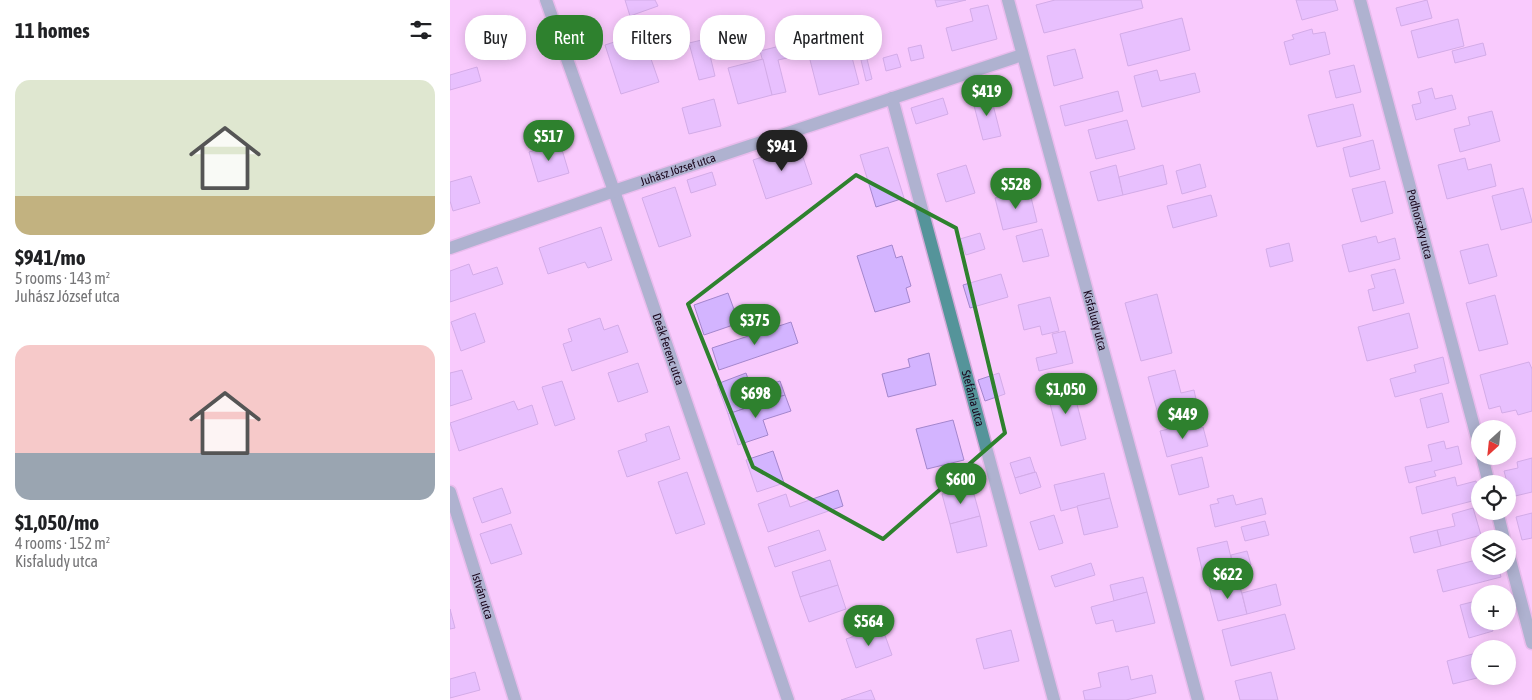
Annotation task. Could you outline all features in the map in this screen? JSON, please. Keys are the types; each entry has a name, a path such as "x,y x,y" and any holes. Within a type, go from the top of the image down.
{"street":[{"name":"Deák Ferenc utca","path":"546,0 614,191 788,700"},
{"name":"Kisfaludy utca","path":"1008,0 1198,700"},
{"name":"Podhorszky utca","path":"1360,0 1472,420"},
{"name":"Juhász József utca","path":"450,248 614,191 1022,55"},
{"name":"Stefánia utca","path":"892,98 1054,700"},
{"name":"István utca","path":"450,492 515,700"},
{"path":"1514,575 1532,643"}],"highlighted area":[{"path":"856,175 956,228 1005,433 883,539 753,467 688,304"}],"building":[{"path":"625,0 655,0 658,6 633,15 630,15"},
{"path":"935,0 966,0 937,7"},
{"path":"1055,0 1141,0 1143,8 1044,33 1036,5"},
{"path":"1296,0 1335,0 1338,10 1302,20"},
{"path":"1427,0 1432,18 1401,26 1396,8"},
{"path":"988,5 997,39 952,51 946,28 973,21 970,9"},
{"path":"1182,18 1190,50 1128,66 1120,34"},
{"path":"1458,19 1464,46 1418,58 1411,31"},
{"path":"1312,29 1313,34 1325,32 1330,54 1290,65 1284,42 1294,39 1292,35"},
{"path":"700,40 700,60 711,60 715,76 699,80 690,43"},
{"path":"613,42 613,60 651,60 659,82 621,94 605,45"},
{"path":"1483,43 1486,55 1455,63 1452,51"},
{"path":"921,45 924,58 911,61 908,48"},
{"path":"775,47 775,60 778,60 786,92 772,95 762,60 765,60 765,50"},
{"path":"1075,49 1083,78 1054,86 1047,56"},
{"path":"897,54 901,67 886,71 883,58"},
{"path":"763,60 772,95 738,104 728,68"},
{"path":"810,60 853,60 859,84 819,95"},
{"path":"861,60 867,60 872,79 866,81"},
{"path":"1354,65 1361,92 1336,98 1329,71"},
{"path":"477,67 481,81 450,90 450,75"},
{"path":"1157,70 1160,81 1195,73 1200,92 1142,107 1134,76"},
{"path":"1432,88 1435,99 1452,95 1456,109 1416,120 1412,105 1421,103 1418,92"},
{"path":"1118,91 1123,111 1065,126 1060,106"},
{"path":"990,93 1001,136 983,140 972,98"},
{"path":"943,98 948,114 916,124 911,108"},
{"path":"714,99 721,126 689,134 682,108"},
{"path":"1353,104 1361,136 1317,147 1308,115"},
{"path":"1492,111 1500,141 1460,152 1454,129 1470,125 1468,117"},
{"path":"1127,120 1135,149 1096,159 1088,130"},
{"path":"1373,140 1380,169 1350,177 1343,148"},
{"path":"560,143 569,173 538,182 529,152"},
{"path":"799,145 812,184 766,199 753,160"},
{"path":"888,147 904,198 876,207 860,155"},
{"path":"1465,158 1468,170 1491,164 1496,186 1447,199 1438,165"},
{"path":"1200,164 1206,187 1182,194 1176,171"},
{"path":"966,165 975,193 946,202 937,174"},
{"path":"1116,165 1123,195 1098,201 1090,172"},
{"path":"1163,165 1167,184 1123,195 1119,177"},
{"path":"712,172 716,185 691,193 687,180"},
{"path":"471,176 480,203 453,211 450,201 450,182"},
{"path":"1385,181 1393,213 1361,222 1352,189"},
{"path":"675,187 691,236 659,247 642,198"},
{"path":"1523,188 1532,222 1501,230 1492,196"},
{"path":"1029,189 1037,222 1003,230 995,198"},
{"path":"1211,195 1217,216 1173,228 1167,206"},
{"path":"601,227 612,260 588,268 585,262 548,274 539,248"},
{"path":"1042,229 1049,256 1023,262 1016,236"},
{"path":"980,233 985,249 966,255 960,239"},
{"path":"1376,236 1378,243 1395,238 1400,259 1349,272 1342,245"},
{"path":"1289,243 1293,261 1270,267 1266,249"},
{"path":"1488,244 1497,276 1469,284 1460,251"},
{"path":"892,245 896,258 902,256 911,286 906,288 910,302 875,312 857,256"},
{"path":"469,264 473,275 497,267 503,284 450,302 450,271"},
{"path":"1395,269 1404,303 1373,311 1368,290 1375,288 1371,275"},
{"path":"1001,274 1008,297 970,308 963,285"},
{"path":"728,293 739,323 704,335 694,305"},
{"path":"1157,294 1172,353 1141,361 1125,303"},
{"path":"1495,295 1508,344 1479,351 1466,303"},
{"path":"1050,297 1059,331 1042,335 1040,326 1024,330 1018,305"},
{"path":"475,313 485,342 461,351 451,322"},
{"path":"1409,313 1418,348 1367,361 1358,327"},
{"path":"600,318 604,330 618,325 628,352 572,371 563,344 572,341 568,329"},
{"path":"791,322 798,343 719,370 712,348"},
{"path":"1065,331 1073,363 1039,371 1036,358 1057,353 1052,334"},
{"path":"929,353 936,385 888,397 882,374 910,367 908,359"},
{"path":"1443,357 1449,383 1395,397 1390,379 1416,372 1414,365"},
{"path":"1529,362 1532,369 1532,411 1518,415 1516,410 1502,413 1500,406 1489,409 1480,375"},
{"path":"638,363 648,392 618,402 608,373"},
{"path":"462,370 472,399 450,406 450,373"},
{"path":"1175,370 1181,393 1194,390 1197,404 1158,414 1148,377"},
{"path":"746,373 752,390 780,381 785,395 728,414 717,384"},
{"path":"999,373 1005,394 985,401 978,380"},
{"path":"562,381 575,419 555,426 542,387"},
{"path":"1072,385 1086,439 1061,446 1047,392"},
{"path":"1442,393 1449,422 1427,428 1420,399"},
{"path":"785,395 791,411 763,420 768,435 738,445 728,414"},
{"path":"514,401 518,410 532,405 538,424 459,451 450,423"},
{"path":"953,420 964,460 927,469 916,429"},
{"path":"1186,425 1188,431 1203,427 1208,446 1167,457 1160,431"},
{"path":"669,426 680,459 627,477 618,451 647,441 645,434"},
{"path":"1444,441 1446,449 1458,446 1462,464 1434,471 1436,476 1409,483 1405,467 1432,461 1428,445"},
{"path":"773,451 784,483 757,492 746,460"},
{"path":"1030,457 1035,472 1015,478 1010,463"},
{"path":"1202,457 1209,487 1179,495 1171,465"},
{"path":"1532,458 1532,492 1516,496 1516,475 1505,475 1504,471 1518,468 1517,462"},
{"path":"687,472 705,524 676,534 658,482"},
{"path":"1036,472 1041,487 1020,494 1015,478"},
{"path":"1104,473 1110,498 1061,511 1054,485"},
{"path":"1455,477 1457,486 1471,482 1471,501 1422,514 1416,487"},
{"path":"972,487 980,516 950,524 942,494"},
{"path":"502,488 511,513 482,523 473,498"},
{"path":"838,490 843,506 768,532 758,504 786,494 790,507"},
{"path":"1233,495 1236,505 1262,498 1266,514 1215,527 1210,505 1219,503 1217,499"},
{"path":"1110,498 1118,527 1084,535 1077,506"},
{"path":"1471,509 1471,520 1477,520 1480,530 1471,530 1471,538 1441,546 1437,530 1455,526 1452,514"},
{"path":"1532,513 1532,538 1522,540 1516,517"},
{"path":"1054,515 1063,543 1039,550 1030,522"},
{"path":"980,516 987,546 957,553 950,524"},
{"path":"1265,521 1269,535 1245,541 1241,527"},
{"path":"511,524 522,554 491,564 480,534"},
{"path":"819,530 826,550 775,567 768,547"},
{"path":"1437,530 1441,546 1414,553 1410,537"},
{"path":"1227,541 1234,570 1204,578 1197,548"},
{"path":"1247,551 1251,565 1234,570 1231,555"},
{"path":"830,560 838,585 800,597 792,572"},
{"path":"1471,561 1471,575 1500,575 1501,577 1443,592 1437,570"},
{"path":"1091,563 1095,575 1055,587 1051,576"},
{"path":"1143,577 1147,592 1114,601 1110,585"},
{"path":"1238,579 1247,614 1218,621 1209,587"},
{"path":"1276,584 1281,605 1247,614 1242,593"},
{"path":"838,585 846,609 809,622 800,597"},
{"path":"1147,592 1155,623 1116,632 1113,620 1096,624 1091,607"},
{"path":"1471,602 1471,630 1493,631 1469,638 1460,605"},
{"path":"450,609 455,628 450,629"},
{"path":"1285,614 1295,649 1231,666 1222,630"},
{"path":"882,627 892,655 856,668 846,639"},
{"path":"1011,630 1019,661 984,669 976,639"},
{"path":"1471,654 1471,680 1453,684 1447,661"},
{"path":"1128,666 1131,680 1152,675 1156,693 1126,700 1085,700 1083,691 1101,687 1098,673"},
{"path":"475,672 480,690 450,698 450,679"},
{"path":"1271,672 1278,700 1240,700 1235,681"},
{"path":"871,690 875,700 841,700"}]}
